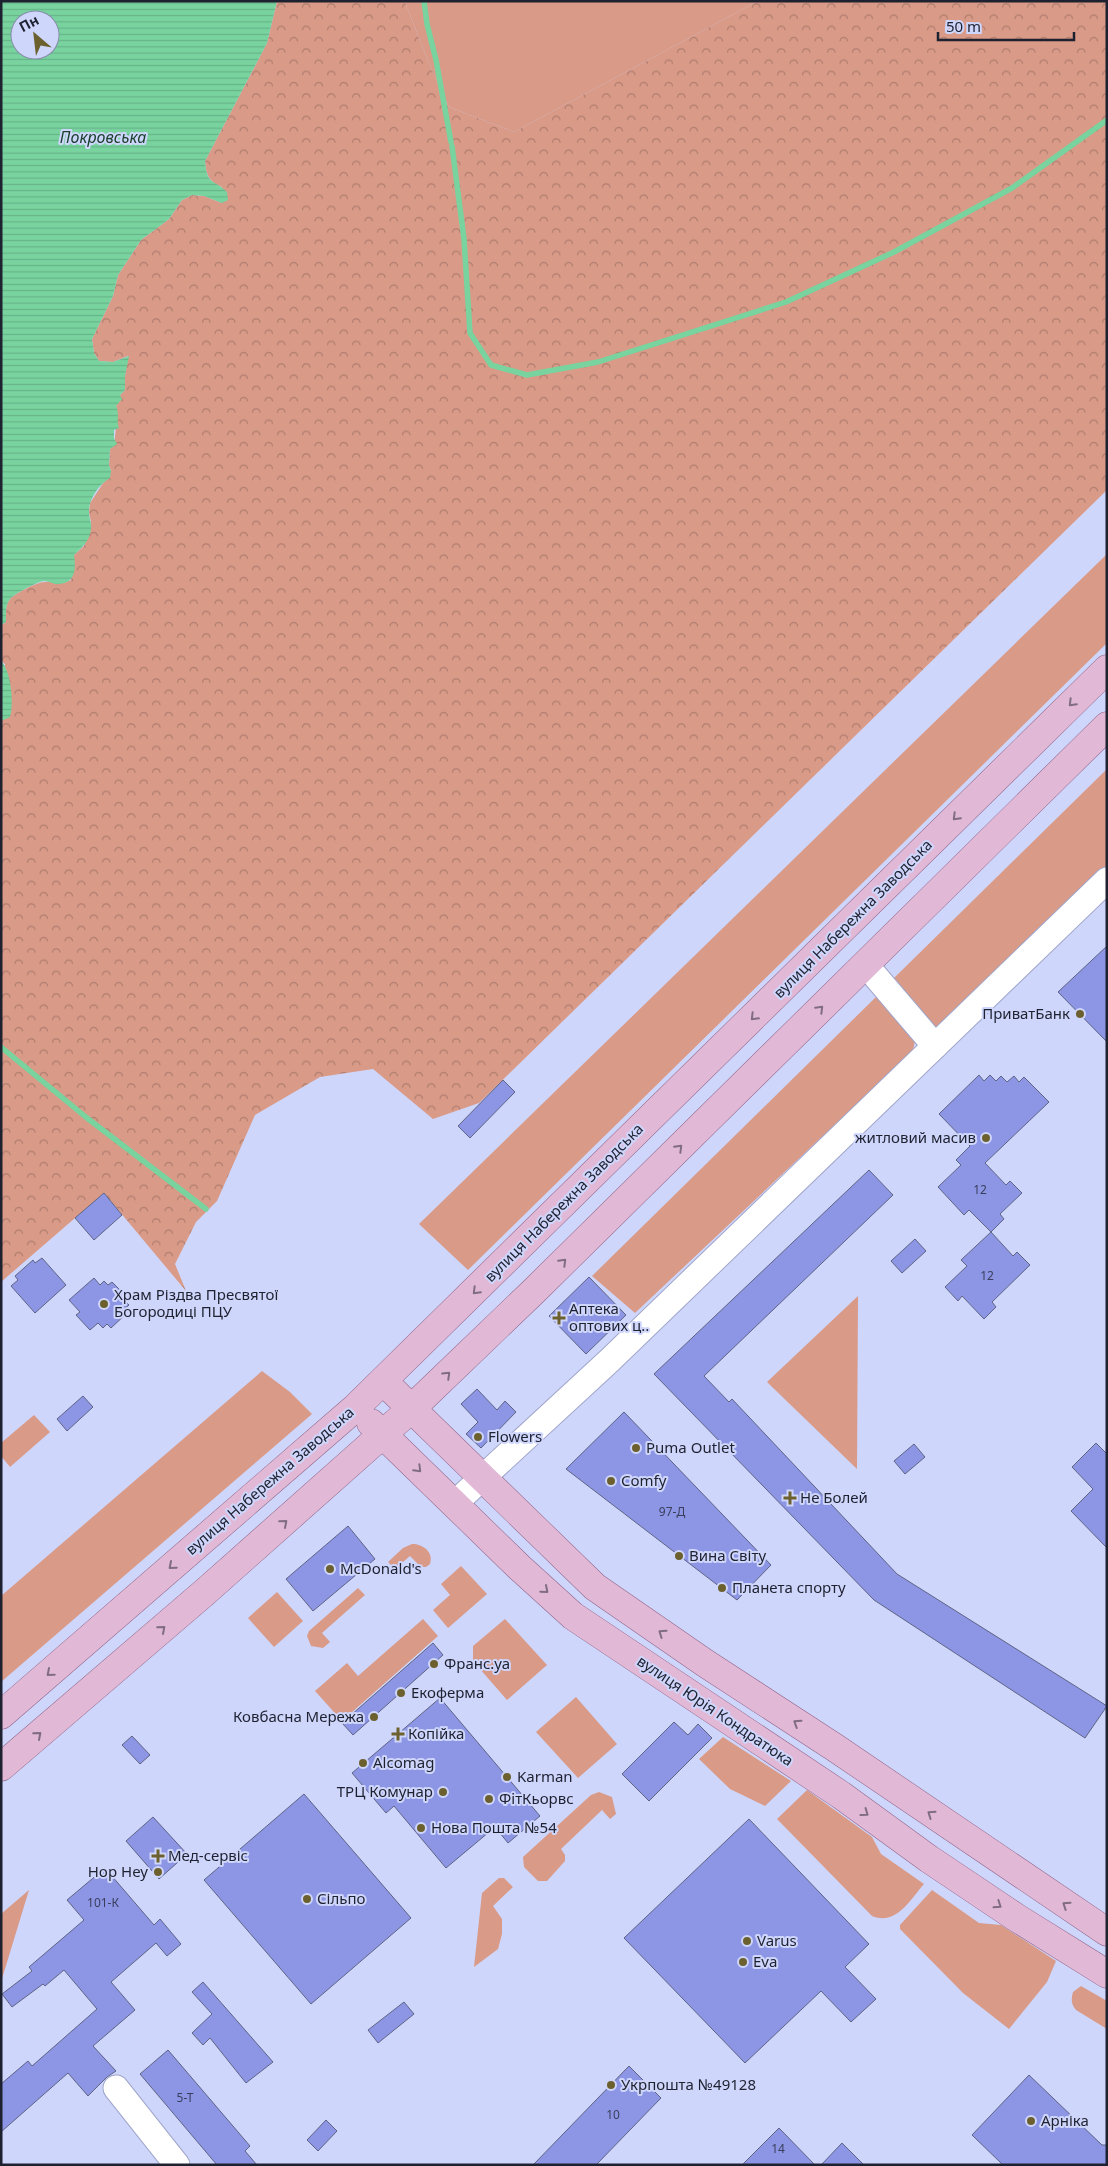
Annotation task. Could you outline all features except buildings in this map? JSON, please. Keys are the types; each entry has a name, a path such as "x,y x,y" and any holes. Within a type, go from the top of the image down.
{"main road":[{"name":"вулиця Набережна Заводська","path":"1,1716 355,1408 1107,669"},
{"path":"1,1767 205,1592 411,1409 534,1291 1107,726"},
{"path":"383,1381 596,1587 705,1663 862,1766 1107,1932"},
{"name":"вулиця Юрія Кондратюка","path":"355,1408 526,1574 574,1616 841,1795 929,1859 1017,1918 1107,1974"},
{"path":"841,1795 862,1766"}],"street":[{"path":"454,1504 610,1360 1107,880"},
{"path":"865,964 935,1046"},
{"path":"116,2088 177,2165"}],"green space":[{"path":"277,1 407,1 405,2 428,61 449,107 514,132 758,1 1107,1 1107,490 479,1103 433,1119 373,1069 320,1077 255,1115 217,1201 196,1222 175,1264 186,1291 104,1193 1,1282 1,721 5,664 1,661 1,625 6,622 8,601 16,594 41,583 60,583 71,580 74,555 84,546 91,522 90,503 111,471 109,465 110,449 115,445 116,406 121,399 120,395 125,390 128,356 113,362 99,361 94,353 92,339 113,296 118,275 141,240 169,219 182,200 192,195 204,196 222,203 222,187 214,183 209,177 205,161 267,43"},
{"path":"758,1 514,132 449,107 428,61 405,2"},
{"path":"1107,554 1107,643 468,1270 419,1224"},
{"path":"1107,769 1107,865 940,1027 935,1026 893,979"},
{"path":"877,996 915,1040 913,1051 635,1313 592,1276"},
{"path":"858,1296 857,1469 767,1382"},
{"path":"262,1371 290,1392 312,1414 1,1682 1,1596"},
{"path":"34,1415 50,1432 10,1467 1,1456 1,1443"},
{"path":"412,1544 420,1545 429,1552 430,1564 426,1567 421,1567 410,1556 395,1569 388,1562 403,1548"},
{"path":"461,1566 487,1594 448,1628 433,1610 450,1595 441,1584"},
{"path":"358,1588 365,1595 322,1633 330,1642 323,1648 311,1646 307,1636 309,1631"},
{"path":"277,1592 303,1621 274,1647 248,1618"},
{"path":"423,1619 438,1636 342,1721 315,1691 347,1663 358,1676"},
{"path":"505,1619 547,1665 507,1700 473,1661 473,1646"},
{"path":"576,1697 617,1744 578,1778 536,1732"},
{"path":"723,1737 791,1781 765,1806 730,1789 699,1759"},
{"path":"807,1790 872,1837 881,1854 924,1884 902,1910 888,1917 872,1916 777,1819"},
{"path":"599,1792 612,1797 616,1814 610,1819 602,1810 561,1849 565,1855 565,1861 547,1881 538,1881 524,1867 523,1857 591,1795"},
{"path":"499,1878 504,1878 513,1887 493,1906 502,1919 502,1934 498,1949 474,1967 482,1893"},
{"path":"29,1890 1,1982 1,1914"},
{"path":"932,1890 979,1923 1001,1925 1056,1961 1047,1982 1009,2029 963,1993 900,1929 900,1925"},
{"path":"1081,1986 1107,2001 1107,2029 1074,2008 1072,2001 1073,1992"}],"water":[{"name":"Покровська","path":"1,1 277,1 267,43 205,161 209,178 227,192 228,200 222,203 204,196 192,195 182,200 169,219 141,240 118,275 113,296 92,339 94,353 99,361 113,362 129,356 125,376 125,390 120,395 122,399 116,406 119,428 114,430 114,438 117,444 110,449 110,478 98,488 90,503 90,533 85,544 74,555 74,574 65,583 57,584 44,581 16,594 8,601 6,622 1,625"},
{"path":"1,661 9,679 12,704 10,717 1,721"}],"waterway":[{"path":"424,1 451,142"},
{"path":"452,146 464,239 470,333 491,365 527,375 598,362 786,302 894,252 1012,188 1107,120"},
{"path":"1,1047 87,1118 206,1209"}],"place":[{"name":"ПриватБанк","path":"1080,1014"},
{"name":"житловий масив","path":"986,1138"},
{"name":"Храм Різдва Пресвятої Богородиці ПЦУ","path":"104,1304"},
{"name":"Аптека оптових ц‥","path":"559,1318"},
{"name":"Flowers","path":"478,1437"},
{"name":"Puma Outlet","path":"636,1448"},
{"name":"Comfy","path":"611,1481"},
{"name":"Не Болей","path":"790,1498"},
{"name":"Вина Світу","path":"679,1556"},
{"name":"McDonald's","path":"330,1569"},
{"name":"Планета спорту","path":"722,1588"},
{"name":"Франс.уа","path":"434,1664"},
{"name":"Екоферма","path":"401,1693"},
{"name":"Ковбасна Мережа","path":"374,1717"},
{"name":"Копійка","path":"398,1734"},
{"name":"Alcomag","path":"363,1763"},
{"name":"Karman","path":"507,1777"},
{"name":"ТРЦ Комунар","path":"443,1792"},
{"name":"ФiтКьорвс","path":"489,1799"},
{"name":"Нова Пошта №54","path":"421,1828"},
{"name":"Мед-сервіс","path":"158,1856"},
{"name":"Hop Hey","path":"158,1872"},
{"name":"Сільпо","path":"307,1899"},
{"name":"Varus","path":"747,1941"},
{"name":"Eva","path":"743,1962"},
{"name":"Укрпошта №49128","path":"611,2085"},
{"name":"Арніка","path":"1031,2121"}]}
